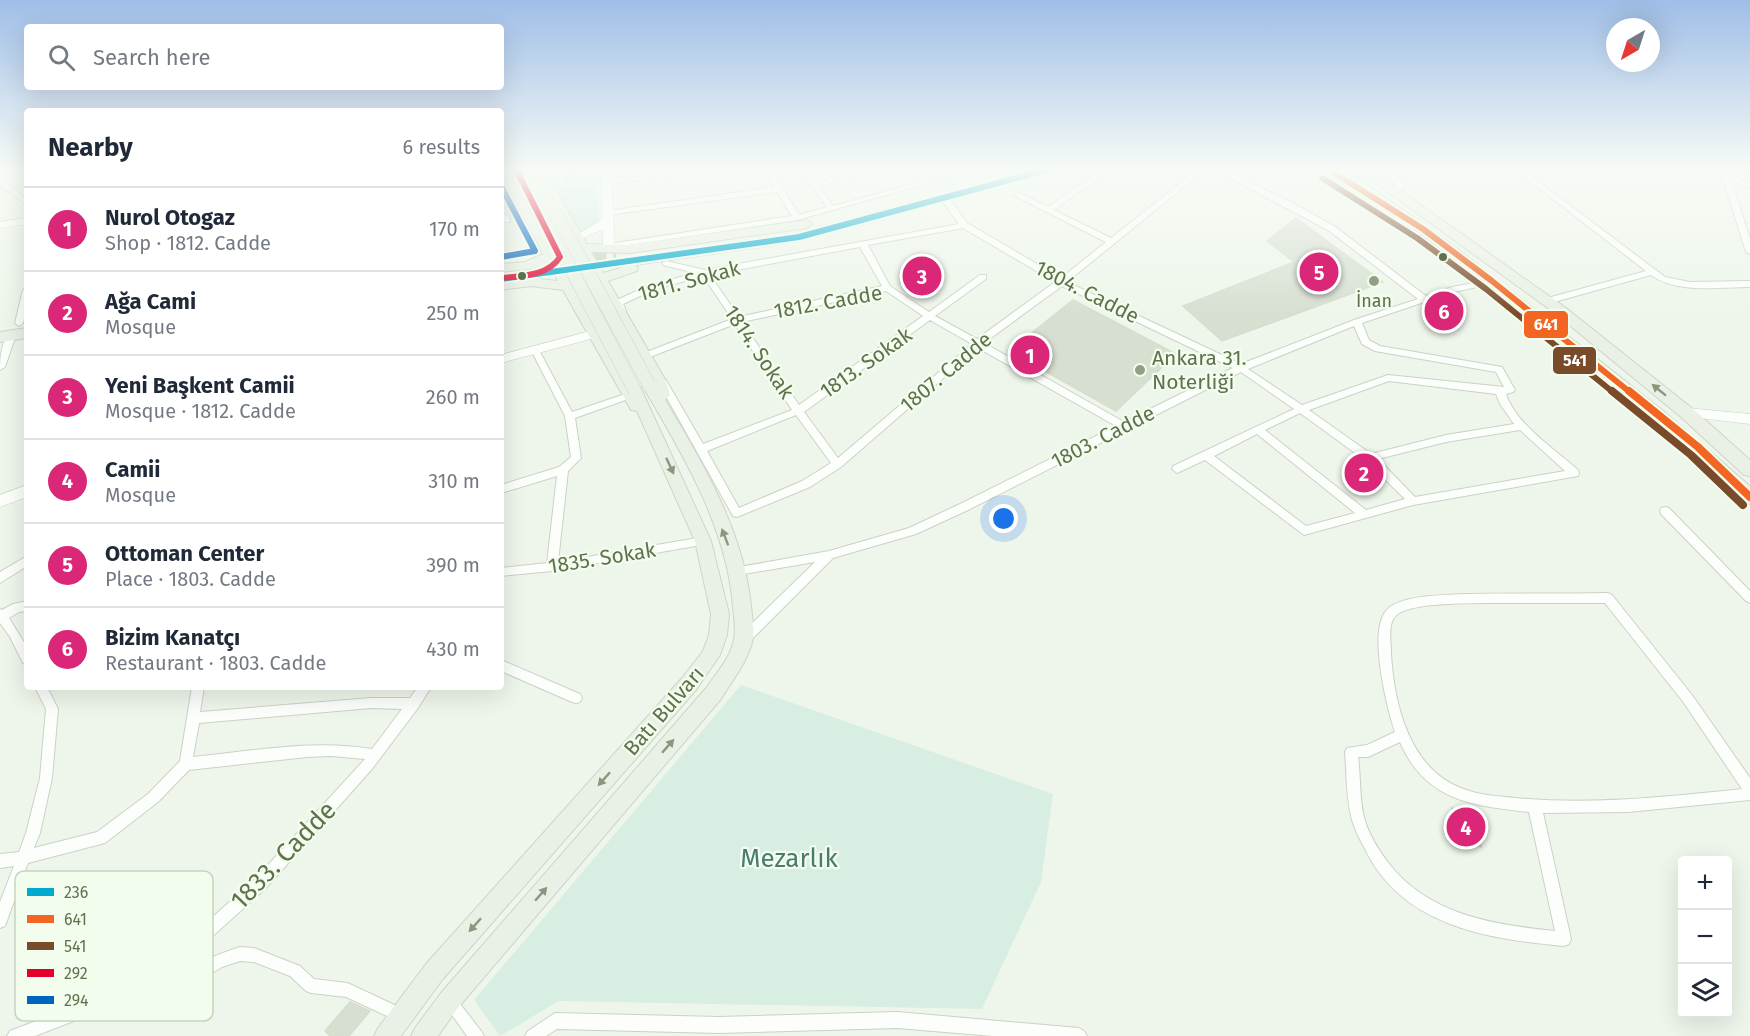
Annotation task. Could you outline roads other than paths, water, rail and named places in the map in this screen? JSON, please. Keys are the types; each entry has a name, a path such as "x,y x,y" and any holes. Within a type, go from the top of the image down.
{"highway":[{"path":"1405,217 1423,229"},
{"path":"1406,217 1492,281 1698,447 1750,497"},
{"path":"1431,217 1547,301 1687,413 1750,470"},
{"path":"1443,217 1521,273 1547,301"}],"main road":[{"path":"530,217 594,334 637,390"},
{"name":"Batı Bulvarı","path":"423,1036 449,1001 714,693 730,668 743,640 743,606 738,571 708,493 667,415 637,390 542,217"},
{"name":"Batı Bulvarı","path":"386,1036 434,972 701,670 711,655 718,635 720,614 703,541 644,413 637,390 574,246 557,217"},
{"path":"565,217 659,381 669,411 667,415"},
{"path":"504,285 534,272 550,256 580,243 608,217"},
{"path":"504,269 534,272 567,286 600,279 615,257 608,217"},
{"path":"615,257 800,226 832,217"},
{"path":"615,257 799,237 876,217"},
{"path":"580,243 615,257 666,263 798,244 867,226 888,217"},
{"path":"0,225 24,221"},
{"path":"504,278 534,272"},
{"path":"0,326 17,330"},
{"path":"504,359 594,334"},
{"path":"1687,413 1750,419"},
{"path":"0,501 24,492"}],"street":[{"name":"1804. Cadde","path":"958,217 964,225 1061,282 1241,368 1370,458 1413,501"},
{"path":"1064,217 1110,241"},
{"name":"1807. Cadde","path":"737,513 806,484 837,464 977,344 1061,282 1140,217"},
{"path":"1312,217 1331,228 1424,299"},
{"path":"1581,217 1662,279 1690,285 1750,284"},
{"path":"1739,217 1750,252"},
{"path":"615,257 798,218"},
{"name":"1811. Sokak","path":"737,513 618,303 650,288 705,273 964,225"},
{"path":"862,244 887,288"},
{"path":"666,263 705,273"},
{"path":"1547,301 1653,272"},
{"name":"1814. Sokak","path":"705,273 798,411 837,464"},
{"name":"1813. Sokak","path":"701,449 798,411 931,317 983,277"},
{"name":"1803. Cadde","path":"743,640 829,555 912,531 1241,368 1357,322 1424,299 1492,281"},
{"name":"1812. Cadde","path":"647,355 737,320 887,288 977,344 1123,426"},
{"path":"0,367 17,330 24,302"},
{"path":"1177,469 1301,409 1388,378 1500,391 1510,390 1499,369 1378,349 1365,342 1357,322"},
{"path":"504,488 568,467 576,458 570,416 535,350"},
{"path":"570,416 637,390"},
{"path":"1206,455 1304,531 1413,501 1574,473 1523,426 1501,400 1500,391"},
{"path":"1370,458 1423,442 1479,431 1523,426"},
{"path":"1258,430 1364,514"},
{"path":"552,567 568,467"},
{"path":"1665,511 1750,598"},
{"name":"1835. Sokak","path":"504,572 552,567 703,541"},
{"path":"738,571 829,555"},
{"path":"0,578 24,562"},
{"path":"1750,789 1688,699 1608,598 1466,600 1405,604 1389,614 1384,629 1390,697 1402,735 1417,765 1433,779 1457,793 1490,801 1535,807 1598,807 1750,794"},
{"path":"24,606 17,607 1,616 24,653"},
{"path":"504,666 576,698"},
{"path":"18,871 33,833 46,778 52,710 42,690"},
{"path":"0,861 23,858 100,838 153,798 186,764 198,690"},
{"name":"1833. Cadde","path":"213,927 261,883 375,755 423,690"},
{"path":"193,718 371,703 414,704"},
{"path":"1402,735 1368,751 1351,752 1355,781 1354,803 1361,828 1378,863 1415,898 1442,915 1469,926 1514,935 1564,939 1535,807"},
{"path":"186,764 328,750 375,755"},
{"path":"0,921 15,880"},
{"path":"213,964 240,954 254,955 295,971 311,986 347,990 400,1015"},
{"path":"449,1001 476,1036"},
{"path":"533,1036 555,1021 719,1025 897,1020 1079,1036"},
{"name":"1833. Cadde","path":"15,1036 55,1021"}],"tunnel":[{"path":"534,266 616,256"}],"place":[{"name":"Ottoman Center","path":"1319,272"},
{"name":"Yeni Başkent Camii","path":"922,276"},
{"name":"İnan","path":"1374,281"},
{"name":"Bizim Kanatçı","path":"1444,311"},
{"name":"Nurol Otogaz","path":"1030,355"},
{"name":"Ankara 31. Noterliği","path":"1140,370"},
{"name":"Ağa Cami","path":"1364,473"},
{"name":"Camii","path":"1466,827"}],"park label":[{"name":"Mezarlık","path":"789,858"}]}
